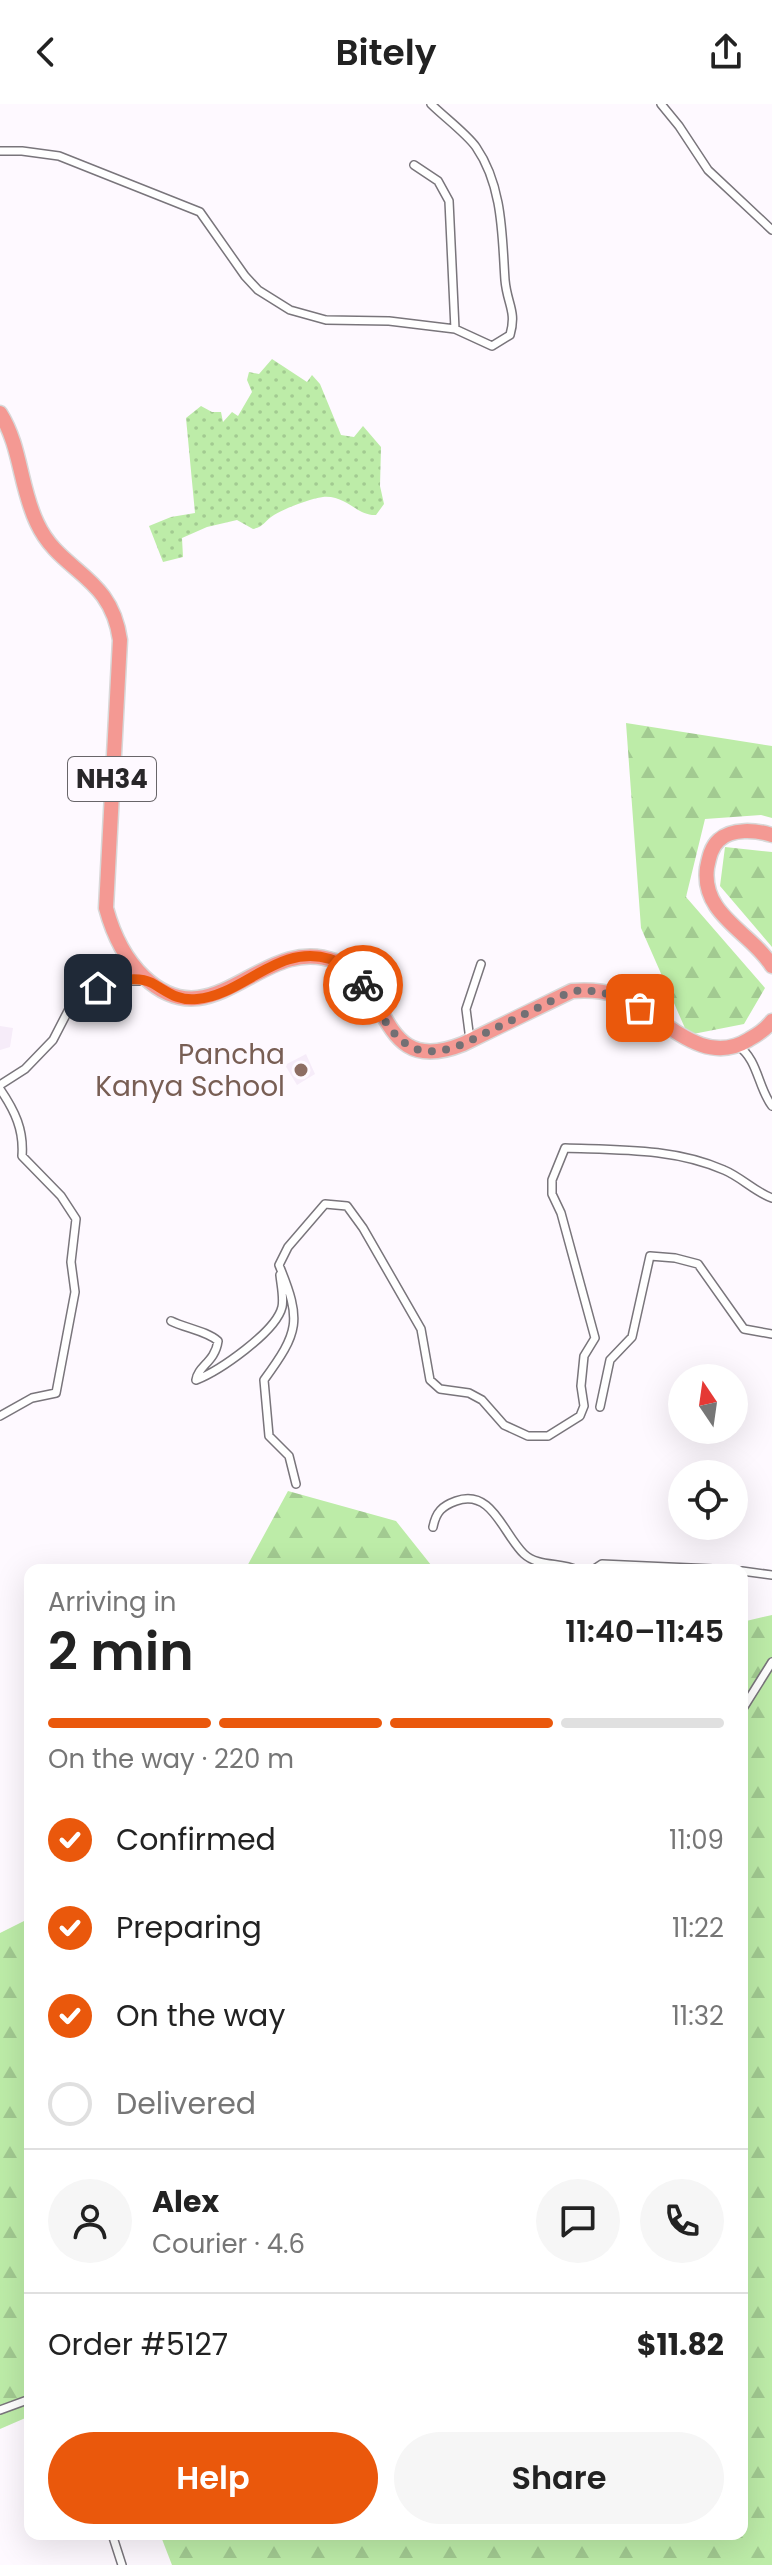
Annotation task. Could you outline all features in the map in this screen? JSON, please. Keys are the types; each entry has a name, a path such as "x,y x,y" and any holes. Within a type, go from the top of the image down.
{"highway":[{"name":"NH34","path":"0,413 14,444 37,523 48,541 95,585 110,603 117,618 120,640 106,908 111,927 124,953 149,981 169,996 197,999 212,996 281,961 320,956 354,971 390,1025 412,1049 433,1053 470,1040 563,994 591,990 618,995 692,1042 719,1048 738,1046"},
{"path":"772,835 749,831 729,834 718,840 709,855 705,882 715,906 765,955 772,966"},
{"path":"738,1046 766,1029 772,1021"}],"street":[{"path":"0,151 59,156 200,212 245,276 258,290 290,310 326,320 389,321 455,329 492,346 510,335 515,318 506,289 500,207 490,173 475,146 431,104"},
{"path":"661,104 708,170 772,230"},
{"path":"414,165 438,181 449,201 455,329"},
{"path":"470,1040 466,1009 481,964"},
{"path":"0,1416 32,1398 56,1393 75,1292 71,1262 76,1219 61,1196 22,1156 23,1138 15,1113 0,1087 25,1069 53,1040 69,1009 82,996 114,981 149,981"},
{"path":"738,1046 748,1054 772,1106"},
{"path":"171,1321 211,1335 218,1341 216,1352 209,1364 197,1373 196,1380 210,1374 269,1327 282,1308 279,1265 288,1247 325,1204 347,1206 421,1329 430,1380 440,1389 469,1393 482,1400 504,1425 528,1436 548,1436 580,1416 584,1406 581,1386 584,1356 595,1338 561,1213 552,1194 552,1180 565,1148 687,1156 727,1171 772,1198"},
{"path":"600,1407 610,1360 632,1337 650,1256 698,1264 744,1329 772,1334"},
{"path":"279,1265 295,1314 294,1331 285,1351 264,1380 265,1406 269,1436 289,1456 296,1484"},
{"path":"433,1527 435,1516 443,1505 467,1497 481,1501 502,1522 524,1554 540,1563 551,1564"},
{"path":"748,1572 772,1575"},
{"path":"748,1700 772,1662"},
{"path":"0,2410 24,2401"},
{"path":"114,2540 122,2565"}],"shaded area":[{"path":"0,1026 13,1028 10,1047 0,1050"},
{"name":"Pancha Kanya School","path":"306,1054 315,1074 297,1085 285,1065"}],"green space":[{"path":"272,359 307,382 312,375 320,384 341,435 354,437 363,426 381,447 380,486 384,504 376,515 338,499 323,497 279,512 253,529 237,520 207,527 182,538 183,557 163,562 149,526 171,517 195,513 186,418 201,406 212,412 221,412 223,422 232,412 238,416 252,392 247,380 249,372 259,374"},
{"path":"626,723 772,746 772,818 761,815 705,819 686,897 765,988 744,1024 688,1035 641,928"},
{"path":"725,847 772,852 772,947 720,886"},
{"path":"288,1491 396,1521 430,1564 248,1564"},
{"path":"772,1615 772,2565 172,2565 162,2540 748,2540 748,1621"},
{"path":"24,1921 24,2419 0,2429 0,1933"}],"way so far":[{"path":"363,985 401,1040 412,1049 424,1053 444,1051 463,1044 572,991 591,990 618,995 640,1008"}],"place":[{"name":"Pancha Kanya School","path":"301,1070"}],"route":[{"path":"98,988 114,981 149,981 169,996 197,999 212,996 281,961 311,956 333,960 354,971 363,985"}]}
